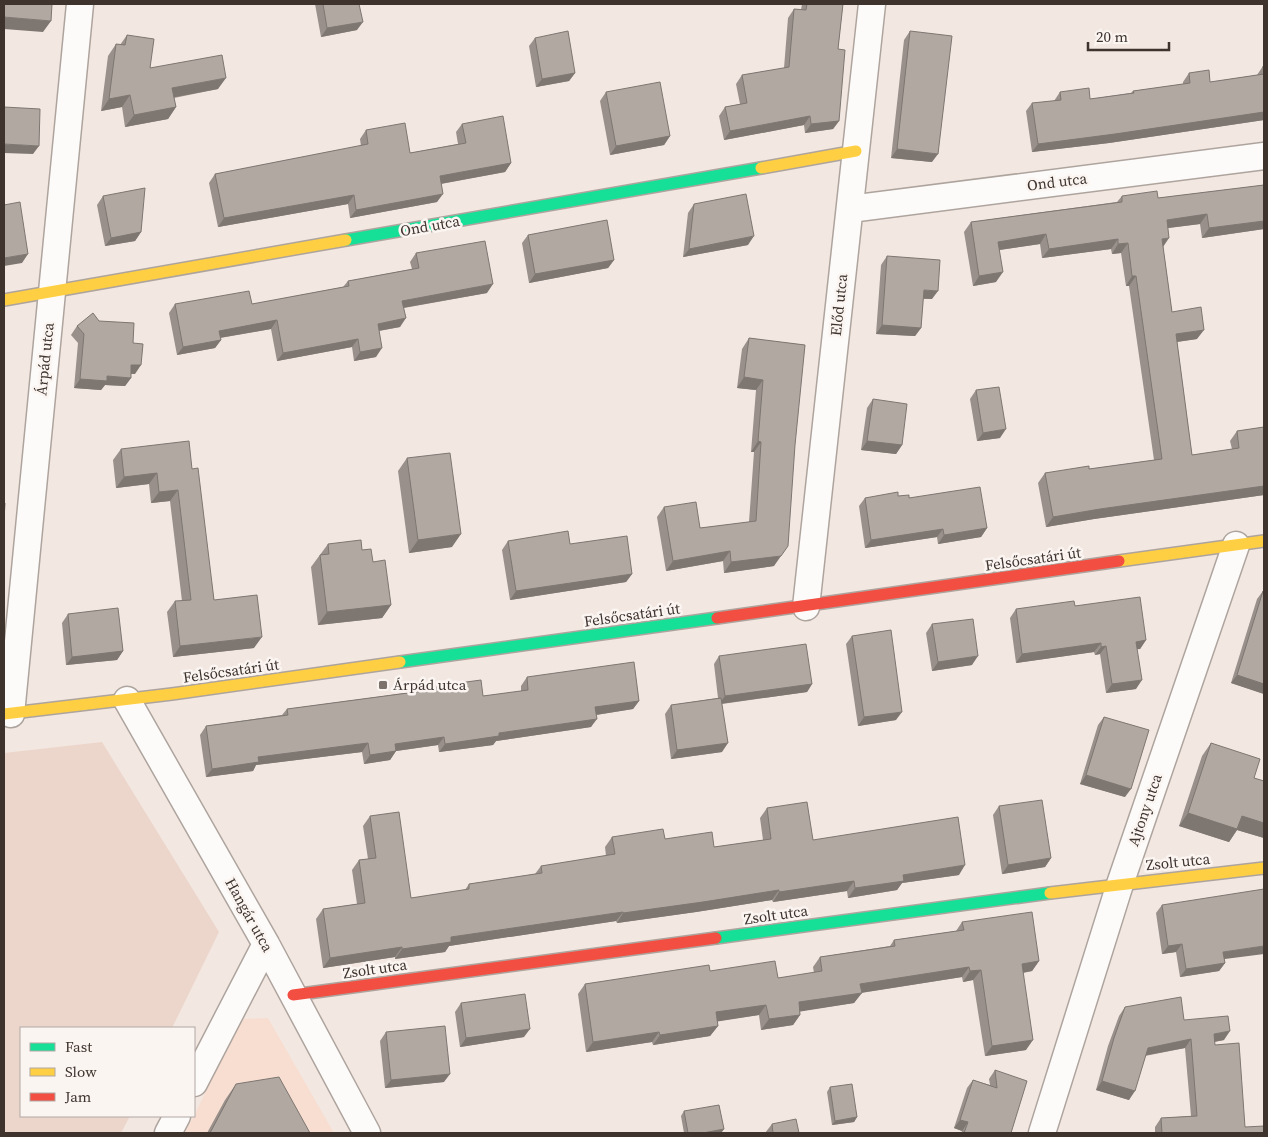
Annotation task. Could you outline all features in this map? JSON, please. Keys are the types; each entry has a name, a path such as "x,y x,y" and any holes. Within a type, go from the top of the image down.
{"street":[{"name":"Árpád utca","path":"7,714 52,292 80,4"},
{"name":"Előd utca","path":"806,606 872,4"},
{"name":"Ond utca","path":"4,300 856,152"},
{"name":"Ond utca","path":"850,208 1264,156"},
{"name":"Felsőcsatári út","path":"7,714 127,700 1264,541"},
{"name":"Ajtony utca","path":"1042,1133 1120,884 1236,545"},
{"name":"Hangár utca","path":"127,700 266,944 367,1133"},
{"name":"Zsolt utca","path":"293,995 1120,884 1264,868"},
{"path":"195,1081 266,944"},
{"path":"168,1133 176,1117"}],"shaded area":[{"path":"102,742 219,932 172,1027 20,1027 20,1117 129,1117 121,1133 4,1133 4,753"},
{"path":"268,1018 334,1133 184,1133 195,1117 241,1019"}],"building":[{"path":"4,4 52,4 51,21 4,17"},
{"path":"323,4 359,4 363,22 327,28"},
{"path":"807,4 843,4 838,49 845,50 839,121 811,124 810,116 730,131 725,107 747,103 742,75 789,67 794,9 806,10"},
{"path":"568,31 575,73 542,79 535,38"},
{"path":"910,31 952,36 938,154 897,149"},
{"path":"127,35 154,39 150,68 222,55 226,78 172,88 176,107 134,115 130,95 109,99 116,44 125,45"},
{"path":"1209,70 1210,82 1264,74 1264,112 1038,144 1032,103 1061,100 1060,92 1089,88 1090,99 1190,83 1189,73"},
{"path":"660,82 670,136 616,146 606,92"},
{"path":"4,107 40,109 39,146 4,144"},
{"path":"503,116 511,163 440,176 443,194 356,210 354,195 224,218 215,174 368,144 366,130 405,123 410,153 466,143 462,124"},
{"path":"1264,185 1264,221 1209,228 1207,214 1167,220 1169,238 1162,239 1172,312 1201,307 1204,330 1176,334 1192,455 1239,448 1237,431 1264,427 1264,486 1053,517 1045,473 1089,466 1089,469 1162,459 1136,276 1132,276 1128,243 1118,244 1118,239 1049,249 1046,234 998,242 1003,272 979,276 971,222 1122,202 1122,196 1157,191 1158,198"},
{"path":"145,188 141,232 111,238 103,196"},
{"path":"746,194 754,236 689,249 694,204"},
{"path":"20,202 28,254 4,258 4,205"},
{"path":"607,220 614,260 535,274 528,235"},
{"path":"485,241 493,284 402,301 406,318 378,324 382,348 360,352 358,339 283,353 277,320 219,331 221,340 183,347 175,304 249,291 252,304 349,286 348,281 419,268 416,253"},
{"path":"887,256 940,260 938,291 924,290 921,328 882,325"},
{"path":"93,313 99,321 134,323 133,343 143,344 141,365 131,365 131,378 107,376 107,381 80,379 84,334 77,326"},
{"path":"749,338 805,345 795,445 788,546 781,556 731,562 730,551 673,561 664,507 696,502 700,528 756,521 761,442 758,441 763,380 744,377"},
{"path":"999,387 1006,429 983,433 976,390"},
{"path":"873,399 907,404 902,445 867,441"},
{"path":"189,441 192,469 198,468 214,600 257,595 262,637 180,646 175,601 191,600 178,490 159,492 157,473 124,477 121,449"},
{"path":"450,453 461,534 418,540 407,458"},
{"path":"980,487 987,528 944,535 943,529 871,540 865,498 898,492 898,496 909,495 909,498"},
{"path":"568,531 570,544 627,536 632,574 516,591 508,541"},
{"path":"361,540 362,550 371,549 373,562 385,560 391,605 327,612 320,555 329,554 328,544"},
{"path":"1264,590 1264,684 1237,675"},
{"path":"1140,597 1146,640 1136,642 1142,680 1112,684 1106,646 1101,647 1101,643 1022,654 1016,609 1074,601 1075,606"},
{"path":"118,608 123,651 72,657 68,614"},
{"path":"973,619 978,656 938,662 932,624"},
{"path":"891,630 902,712 864,717 852,636"},
{"path":"806,644 812,684 725,696 719,656"},
{"path":"634,662 639,701 595,707 597,719 499,733 499,736 445,744 444,737 395,744 396,751 370,755 368,743 258,757 259,762 212,769 206,726 288,715 287,709 438,689 437,686 481,680 483,696 528,690 527,677"},
{"path":"721,698 728,743 677,750 671,705"},
{"path":"1104,717 1149,730 1131,789 1086,775"},
{"path":"1211,743 1260,759 1254,778 1264,781 1264,823 1242,816 1237,829 1188,813"},
{"path":"1042,800 1051,858 1008,865 999,806"},
{"path":"807,802 813,840 958,817 965,865 903,875 904,881 855,888 854,881 779,892 779,890 451,937 451,942 330,958 323,909 365,903 359,860 376,858 370,816 399,812 411,898 469,889 469,884 542,873 541,866 615,854 612,837 663,829 665,839 712,832 714,847 771,839 767,808"},
{"path":"1264,889 1264,946 1223,952 1225,963 1186,969 1182,944 1168,946 1162,905"},
{"path":"1032,912 1039,961 1022,964 1033,1040 992,1046 981,970 970,971 969,967 860,984 862,993 799,1002 800,1015 769,1019 766,1005 716,1012 718,1026 660,1035 659,1032 593,1042 585,984 709,965 710,971 775,961 778,978 822,971 820,957 895,946 894,940 964,930 962,922"},
{"path":"525,994 530,1029 466,1038 461,1003"},
{"path":"1181,997 1184,1020 1228,1016 1230,1031 1214,1034 1215,1045 1239,1043 1245,1127 1264,1126 1264,1133 1162,1133 1161,1118 1197,1116 1191,1039 1148,1048 1135,1091 1102,1081 1125,1007"},
{"path":"445,1026 450,1074 391,1080 386,1032"},
{"path":"995,1070 1027,1081 1011,1133 964,1133 968,1122 960,1120 973,1080 997,1088"},
{"path":"279,1077 310,1133 210,1133 236,1084"},
{"path":"852,1084 857,1117 835,1121 830,1087"},
{"path":"719,1105 724,1129 703,1133 688,1133 684,1111"},
{"path":"796,1119 799,1133 773,1133 772,1124"}],"traffic: fast":[{"path":"346,240 761,168"},
{"path":"400,662 717,618"},
{"path":"716,938 1050,893"}],"traffic: slow":[{"path":"761,168 856,151"},
{"path":"4,300 346,240"},
{"path":"1119,561 1264,541"},
{"path":"4,714 172,694 400,662"},
{"path":"1050,893 1264,868"}],"traffic: jam":[{"path":"717,618 1119,561"},
{"path":"293,995 716,938"}],"place":[{"name":"Árpád utca","path":"383,685"}]}
